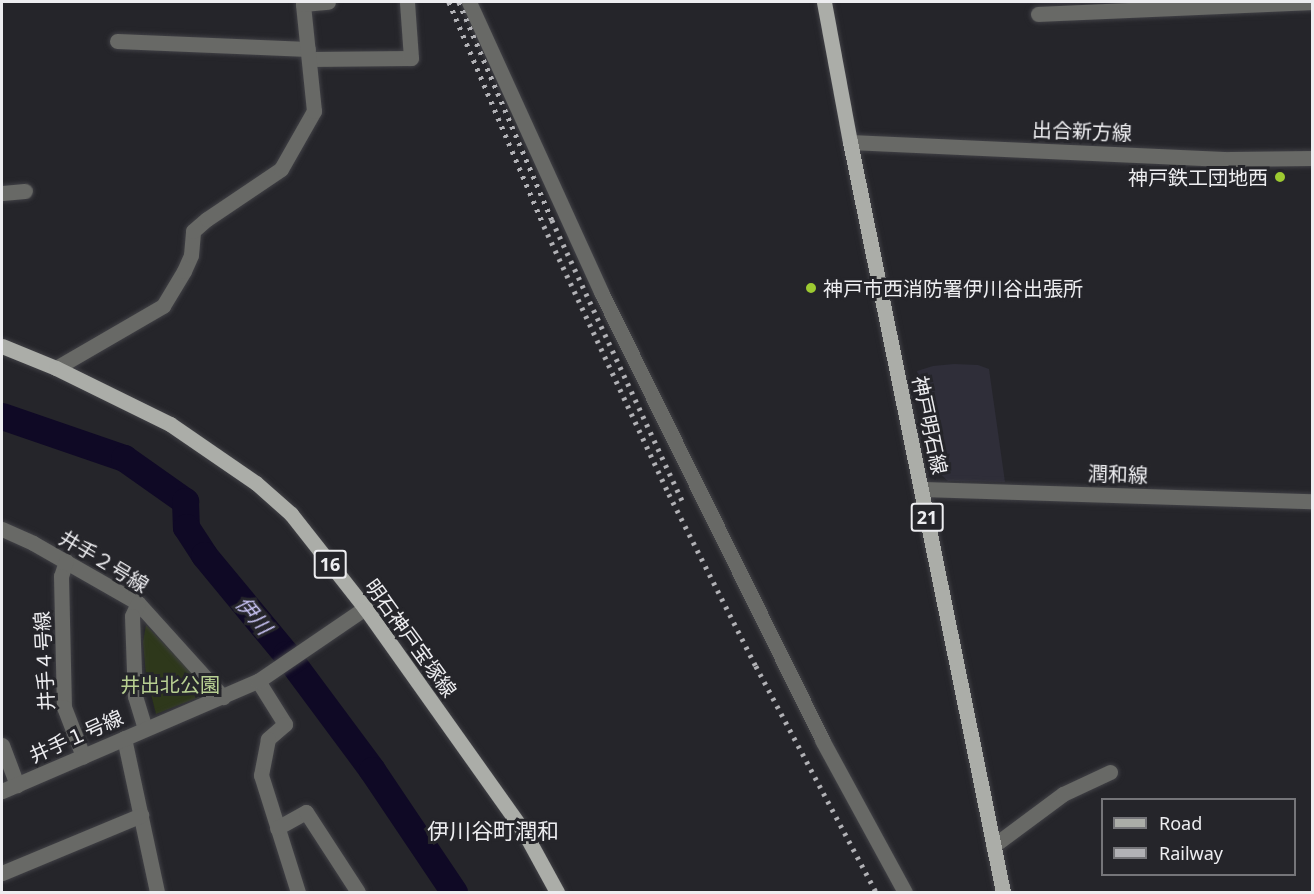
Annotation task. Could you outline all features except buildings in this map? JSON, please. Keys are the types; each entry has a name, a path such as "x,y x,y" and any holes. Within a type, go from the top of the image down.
{"main road":[{"name":"神戸明石線","path":"824,2 850,142 1003,892"},
{"name":"明石神戸宝塚線","path":"2,346 56,368 170,424 256,483 291,514 523,830 557,892"}],"street":[{"path":"56,368 163,306 177,286 191,255 193,231 281,169 314,111 303,4 328,2"},
{"path":"117,41 308,54 411,58 407,2"},
{"path":"470,2 601,292 822,740 905,892"},
{"path":"1038,14 1312,2"},
{"name":"出合新方線","path":"850,142 1230,159 1312,158"},
{"path":"2,193 25,191"},
{"name":"潤和線","path":"921,489 1312,501"},
{"name":"井手２号線","path":"2,529 11,531 138,603 223,697"},
{"name":"井手４号線","path":"66,561 61,576 64,707 83,756"},
{"path":"138,603 132,616 135,696 145,729"},
{"name":"井手１号線","path":"2,791 258,681 361,612"},
{"path":"258,681 285,724 267,739 261,775 298,892"},
{"path":"123,738 157,892"},
{"path":"2,745 17,785"},
{"path":"993,846 1063,794 1110,772"},
{"path":"278,828 306,812 358,892"},
{"path":"2,873 141,815"}],"shaded area":[{"path":"938,2 1110,2 1061,4"},
{"path":"978,365 989,369 1005,482 948,481 939,473 917,371 933,366"}],"green space":[{"name":"井出北公園","path":"146,625 207,689 207,694 156,714 146,675 143,642"}],"waterway":[{"name":"伊川","path":"2,416 124,458 185,501 186,527 204,555 286,654 372,770 454,892"}],"railway":[{"path":"449,2 544,226 669,494 756,666 876,892"},
{"path":"459,2 552,220 682,500"}],"place":[{"name":"神戸鉄工団地西","path":"1280,177"},
{"name":"神戸市西消防署伊川谷出張所","path":"811,288"}],"district":[{"name":"伊川谷町潤和","path":"493,831"}]}
